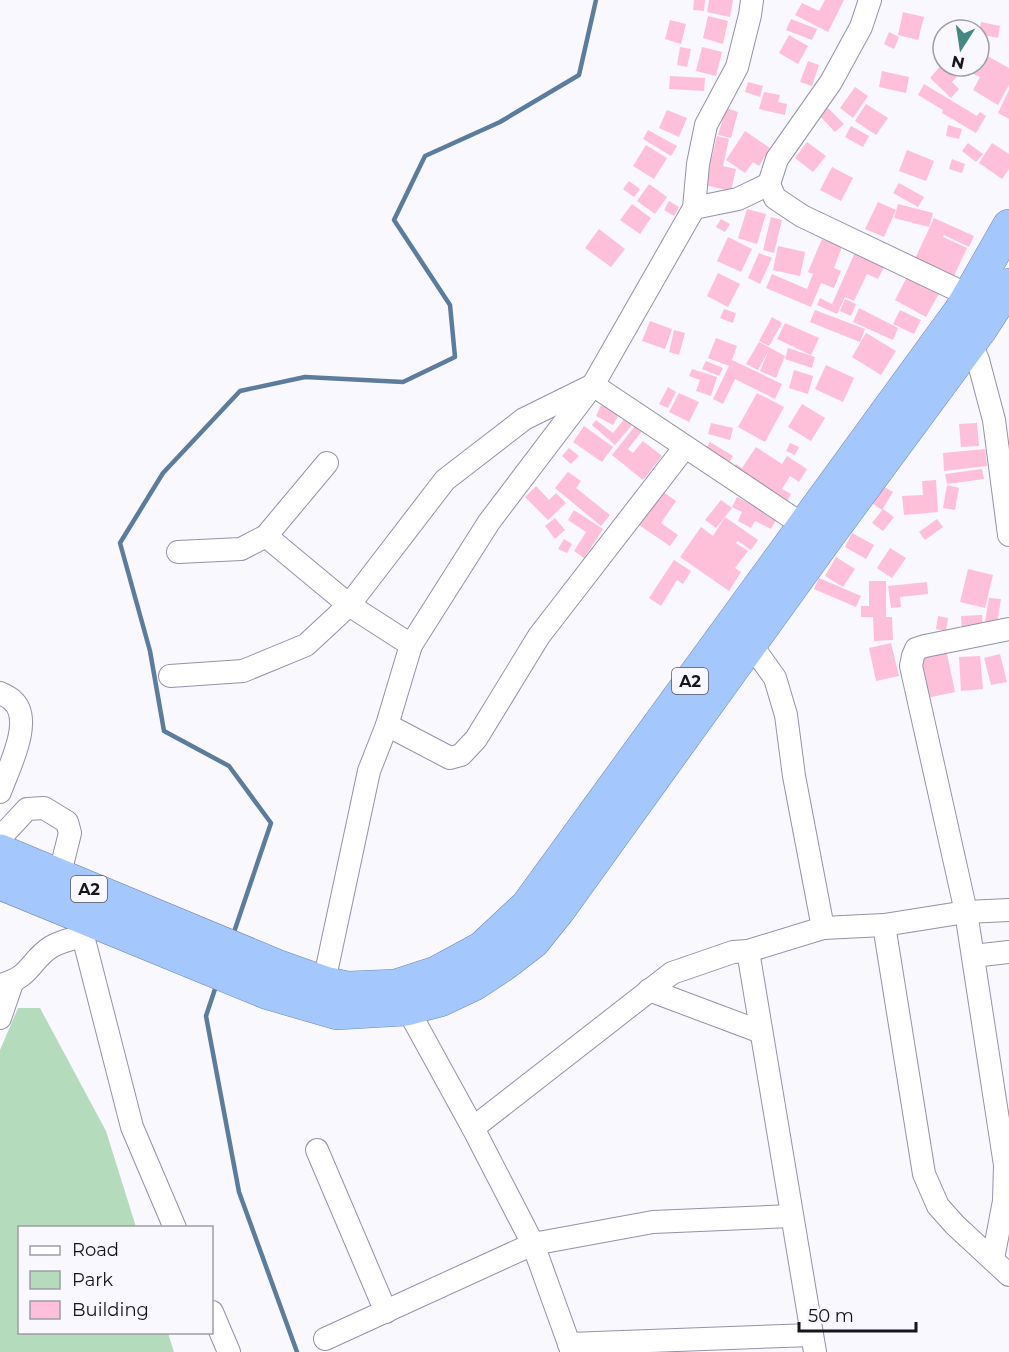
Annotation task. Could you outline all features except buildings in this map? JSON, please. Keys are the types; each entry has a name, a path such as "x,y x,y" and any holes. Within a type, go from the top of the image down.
{"highway":[{"name":"A2","path":"0,883 91,917 172,939 272,979 322,995 348,988 401,997 436,973 482,948 527,906 740,635 959,335 970,296 1009,226"},
{"name":"A2","path":"740,635 803,525 959,335 1009,285"},
{"name":"A2","path":"0,851 59,877 91,917"}],"street":[{"path":"322,995 369,771 387,725 411,645 489,522 593,385 694,208 698,164 706,125 737,67 752,0"},
{"path":"870,0 861,27 831,82 777,159 769,184 775,198 802,216 970,296"},
{"path":"694,208 738,199 769,184"},
{"path":"959,335 978,360 994,420 1009,535"},
{"path":"593,385 803,525"},
{"path":"170,676 243,671 306,645 349,605 445,480 524,419 593,385"},
{"path":"387,725 450,758 461,754 476,740 539,636 685,447"},
{"path":"178,552 241,549 266,536 327,463"},
{"path":"266,536 349,605 411,645"},
{"path":"1001,1267 1005,1165 966,912 911,666 916,649 1009,629"},
{"path":"740,635 775,678 786,715 794,776 823,928"},
{"path":"0,693 13,700 21,713 22,728 0,792"},
{"path":"0,838 27,809 44,808 67,822 70,834 59,877"},
{"path":"473,1128 672,973 733,952 748,951 823,928 884,925 966,912 1009,910"},
{"path":"0,1018 6,984 26,973 50,947 64,940 91,917 132,1127 175,1226"},
{"path":"884,925 924,1174 938,1206 955,1225 1001,1267"},
{"path":"401,997 533,1244 570,1348 813,1344 748,951"},
{"path":"973,956 1009,952"},
{"path":"649,990 761,1032"},
{"path":"317,1150 386,1312"},
{"path":"325,1339 533,1244 653,1222 792,1216"},
{"path":"213,1315 224,1348"}],"green space":[{"path":"18,1008 40,1008 106,1131 136,1226 18,1226 18,1334 168,1334 174,1352 0,1352 0,1050"}],"waterway":[{"path":"233,935 271,823 229,766 164,731 150,651 120,543 163,473 240,391 305,377 403,382 455,357 450,305 394,220 425,156 500,122 579,75 596,0"},
{"path":"216,986 206,1016 239,1192 297,1352"}]}
